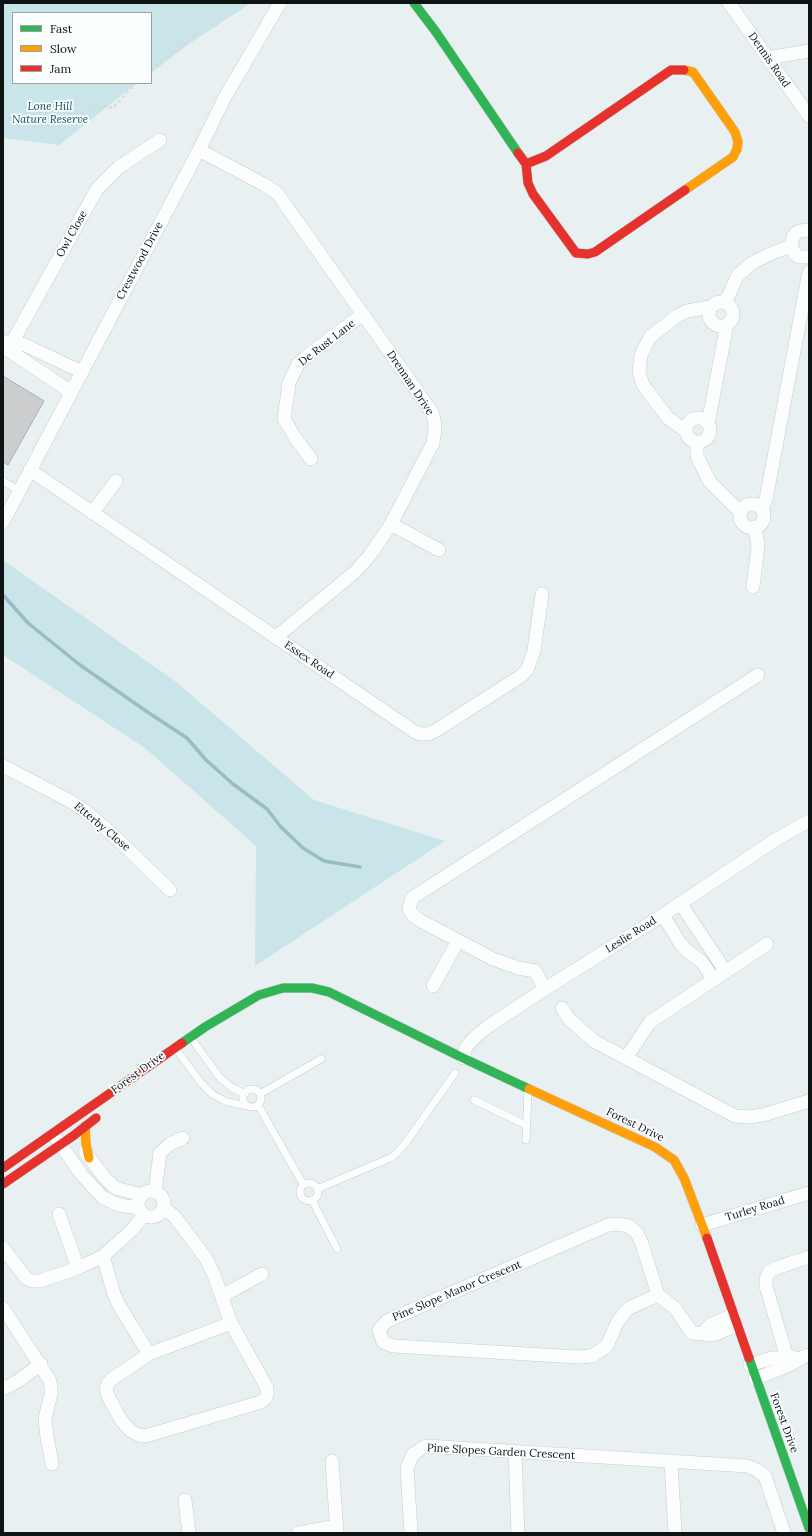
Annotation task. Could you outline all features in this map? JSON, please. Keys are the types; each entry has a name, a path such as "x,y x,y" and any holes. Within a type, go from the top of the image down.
{"street":[{"name":"Crestwood Drive","path":"3,521 199,150 225,97 280,3"},
{"path":"414,3 436,32 526,164 528,183 533,194 576,253 588,254 595,252 733,157 737,149 738,142 735,132 693,72 677,69 671,70 546,156 526,164"},
{"name":"Dennis Road","path":"729,3 809,116"},
{"path":"767,58 809,51"},
{"name":"Owl Close","path":"7,344 97,189 119,167 160,140"},
{"name":"Drennan Drive","path":"199,150 265,185 277,193 432,412 435,428 433,443 391,524 363,564 276,637"},
{"path":"809,230 796,233 793,237 791,246 795,254 799,257 809,257"},
{"path":"725,303 738,275 752,263 791,246"},
{"path":"762,509 766,499 809,272"},
{"path":"717,302 725,303 730,308 732,315 730,322 727,324 708,424 708,434 704,440 696,442 689,438 686,431 668,418 643,385 639,372 641,355 650,337 677,316 687,311 710,307 717,302"},
{"path":"710,307 709,315 712,322 719,326 727,324"},
{"name":"De Rust Lane","path":"311,459 296,439 284,419 289,383 298,364 363,314"},
{"path":"7,344 39,350 82,372"},
{"path":"7,344 71,392"},
{"path":"686,431 688,423 694,418 702,419 708,424"},
{"path":"696,442 698,456 710,482 741,513"},
{"name":"Essex Road","path":"30,470 415,732 428,734 435,731 527,670 534,651 542,594"},
{"path":"92,513 116,481"},
{"path":"748,504 756,504 764,513 763,520 758,526 751,528 744,524 740,517 741,513 748,504"},
{"path":"391,524 439,550"},
{"path":"753,587 758,546 755,527"},
{"path":"545,989 535,971 518,968 493,959 419,920 409,909 412,898 758,675"},
{"name":"Etterby Close","path":"3,766 70,801 84,810 110,832 170,890"},
{"name":"Leslie Road","path":"462,1058 466,1047 476,1036 490,1025 663,915 775,840 809,821"},
{"path":"680,903 726,972"},
{"path":"663,915 680,943 686,950 702,962 714,980"},
{"path":"433,986 458,941"},
{"path":"626,1058 650,1022 767,944"},
{"name":"Forest Drive","path":"3,1168 205,1027 259,995 277,989 312,988 329,992 462,1058 655,1147 669,1156 680,1168 702,1225 750,1365 809,1528"},
{"name":"Forest Drive","path":"265,1003 292,989"},
{"path":"562,1008 574,1024 594,1041 736,1116 763,1115 809,1101"},
{"name":"Forest Drive","path":"178,1058 199,1044"},
{"path":"3,1184 73,1136 104,1112"},
{"path":"53,1134 82,1175 102,1197 119,1205 141,1211 148,1217 156,1216 162,1211 162,1198 149,1194 115,1188 109,1183 65,1125"},
{"path":"86,1126 86,1144 89,1158"},
{"path":"3,1248 21,1274 32,1281 40,1281 55,1277 103,1256 132,1230 141,1211 140,1199 149,1194 160,1153 170,1144 184,1138"},
{"name":"Turley Road","path":"702,1225 809,1193"},
{"path":"163,1207 175,1217 205,1256 214,1275 231,1323 267,1388 267,1394 266,1398 261,1402 149,1435 142,1436 131,1431 122,1420 108,1396 106,1389 108,1383 149,1354 231,1323"},
{"path":"58,1214 78,1268"},
{"name":"Pine Slope Manor Crescent","path":"617,1224 629,1226 638,1234 658,1295 629,1308 617,1323 607,1346 592,1356 569,1357 393,1346 383,1342 379,1330 387,1321 608,1225 617,1224"},
{"path":"103,1256 117,1299 149,1354"},
{"path":"787,1361 766,1286 766,1279 769,1272 776,1268 809,1257"},
{"path":"222,1296 262,1274"},
{"path":"658,1295 675,1308 692,1333 703,1334 709,1326 735,1321"},
{"path":"3,1308 41,1364 49,1379 51,1394 45,1418 52,1464"},
{"path":"755,1379 787,1361 806,1356"},
{"path":"750,1365 772,1358 787,1361"},
{"path":"3,1389 18,1381 41,1364"},
{"name":"Pine Slopes Garden Crescent","path":"411,1533 407,1468 413,1454 426,1446 747,1466 758,1470 764,1476 784,1533"},
{"path":"515,1451 518,1533"},
{"path":"298,1533 337,1530 332,1461"},
{"path":"671,1462 675,1533"},
{"path":"185,1500 189,1533"}],"lane":[{"path":"3,481 19,491"},
{"path":"191,1038 199,1044 220,1078 231,1087 245,1094"},
{"path":"176,1048 178,1058 201,1083 212,1094 227,1102 253,1107 260,1102 260,1094 257,1090 248,1090 245,1094 244,1098 248,1106"},
{"path":"260,1094 321,1058"},
{"path":"317,1189 390,1158 396,1154 407,1141 455,1073"},
{"path":"526,1140 528,1088"},
{"path":"474,1100 526,1126"},
{"path":"258,1104 303,1184"},
{"path":"312,1183 317,1189 316,1198 312,1200 305,1200 300,1195 303,1184 312,1183"},
{"path":"312,1200 337,1249"}],"path":[{"path":"152,69 201,30 220,3"},
{"path":"3,119 55,111 82,113 101,106 113,108 135,84"}],"green space":[{"name":"Lone Hill Nature Reserve","path":"3,3 251,3 189,44 152,72 152,12 12,12 12,84 136,84 59,145 3,138"},
{"path":"3,560 175,681 314,800 445,841 255,966 256,846 145,748 3,655"}],"building":[{"path":"3,376 44,401 8,465 3,462"}],"waterway":[{"path":"3,595 28,623 80,665 187,738 206,760 233,784 267,809 281,827 303,848 324,861 360,867"}],"traffic: fast":[{"path":"414,3 436,32 518,153"},
{"path":"182,1043 205,1027 259,995 283,988 312,988 329,992 529,1089"},
{"path":"749,1358 809,1528"}],"traffic: slow":[{"path":"684,70 693,72 735,132 738,142 737,149 733,157 685,190"},
{"path":"529,1089 655,1147 674,1160 684,1178 707,1238"},
{"path":"85,1126 86,1144 89,1158"}],"traffic: jam":[{"path":"526,164 546,156 671,70 684,70"},
{"path":"518,153 526,164 528,183 533,194 576,253 588,254 595,252 685,190"},
{"path":"3,1168 182,1043"},
{"path":"3,1184 73,1136 96,1118"},
{"path":"707,1238 749,1358"}]}
